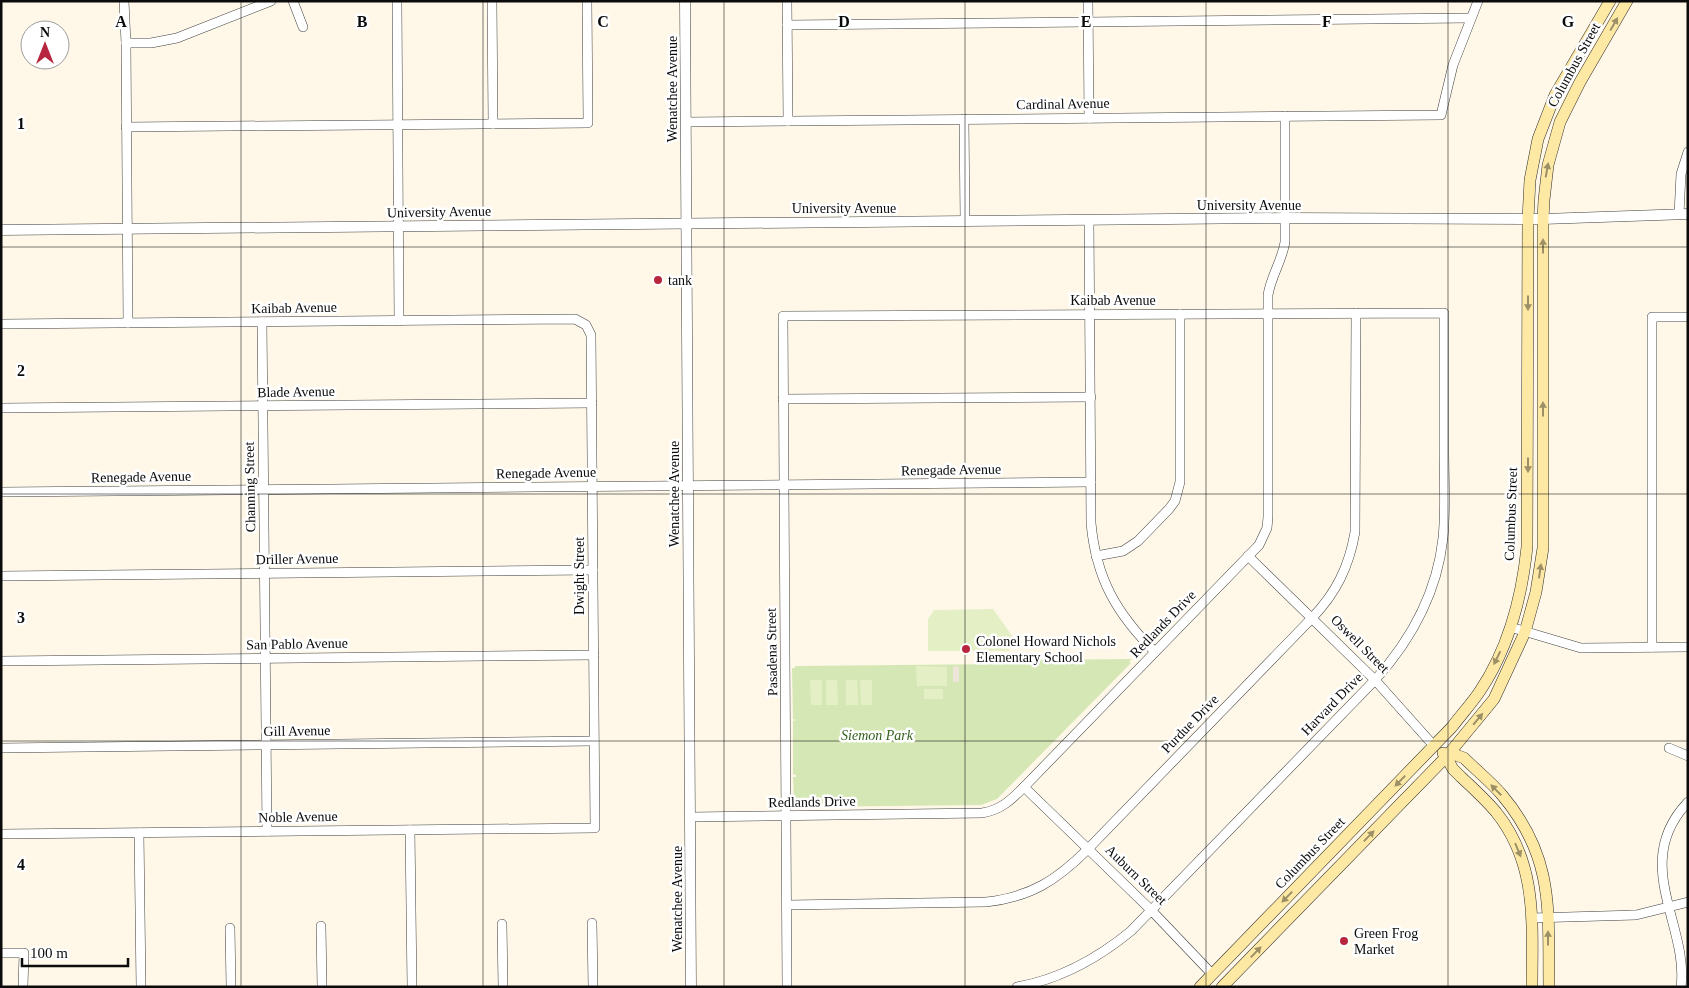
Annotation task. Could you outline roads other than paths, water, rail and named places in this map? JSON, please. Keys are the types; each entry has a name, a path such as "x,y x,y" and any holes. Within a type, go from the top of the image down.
{"main road":[{"name":"Columbus Street","path":"1200,987 1434,746 1481,690 1499,655 1510,627 1521,589 1526,561 1528,530 1528,219 1533,162 1546,116 1566,74 1583,49 1610,1"},
{"name":"Columbus Street","path":"1223,986 1447,756 1494,700 1525,632 1540,570 1543,531 1543,219 1548,165 1560,122 1580,82 1627,1"},
{"name":"Oswell Street","path":"1434,746 1447,756 1452,768 1496,812 1514,841 1530,888 1532,987"},
{"name":"Oswell Street","path":"1447,756 1456,755 1464,758 1502,795 1531,838 1543,869 1547,893 1548,987"},
{"name":"Auburn Street","path":"1212,974 1223,986"}],"street":[{"path":"124,1 128,323"},
{"path":"126,43 150,43 177,38 271,1"},
{"path":"293,1 303,27"},
{"path":"397,1 399,321"},
{"path":"492,1 493,124"},
{"path":"126,128 588,123 587,1"},
{"name":"Wenatchee Avenue","path":"685,1 691,987"},
{"path":"787,1 788,121"},
{"path":"1088,1 1089,118"},
{"path":"787,25 1470,18 1478,1"},
{"name":"Cardinal Avenue","path":"686,122 1441,115 1453,65 1470,18"},
{"name":"Redlands Drive","path":"690,817 982,813 1000,808 1024,787 1248,556 1263,537 1268,517 1268,314 1270,286 1284,252 1285,116"},
{"path":"964,119 965,221"},
{"path":"1683,214 1681,174 1688,152"},
{"name":"University Avenue","path":"1,230 1284,218 1543,219 1683,214"},
{"path":"1089,220 1091,523 1096,556 1104,581 1117,609 1138,636 1155,652"},
{"name":"Purdue Drive","path":"787,905 986,902 1033,891 1048,883 1071,866 1088,849 1312,618 1335,591 1343,576 1352,549 1355,532 1356,313"},
{"name":"Kaibab Avenue","path":"782,316 1444,313"},
{"name":"Harvard Drive","path":"1017,987 1046,980 1083,964 1116,943 1151,910 1375,680 1413,631 1430,595 1440,557 1444,522 1444,313"},
{"path":"1096,556 1115,554 1132,547 1169,509 1178,491 1180,482 1180,314"},
{"name":"Pasadena Street","path":"782,316 787,987"},
{"path":"1652,647 1652,317 1688,317"},
{"name":"Kaibab Avenue","path":"1,324 575,319 586,325"},
{"name":"Channing Street","path":"262,322 267,831"},
{"name":"Dwight Street","path":"586,325 591,335 595,828"},
{"path":"783,399 1091,397"},
{"name":"Blade Avenue","path":"1,408 592,403"},
{"name":"Renegade Avenue","path":"1,492 1091,482"},
{"name":"Oswell Street","path":"1248,556 1375,680 1434,746"},
{"name":"Driller Avenue","path":"1,576 593,570"},
{"path":"1510,627 1581,648 1688,647"},
{"name":"San Pablo Avenue","path":"1,661 594,655"},
{"name":"Gill Avenue","path":"1,748 594,741"},
{"path":"1669,748 1688,756"},
{"name":"Auburn Street","path":"1024,787 1151,910 1212,974"},
{"path":"1681,987 1686,969 1686,947 1667,879 1666,853 1672,827 1677,816 1688,802"},
{"name":"Noble Avenue","path":"1,834 595,828"},
{"path":"410,830 412,987"},
{"path":"139,833 141,987"},
{"path":"1532,918 1622,916 1654,911 1688,902"},
{"path":"592,923 593,987"},
{"path":"502,924 502,987"},
{"path":"321,926 322,987"},
{"path":"230,928 231,987"},
{"path":"1,953 24,953 23,987"}],"place":[{"name":"tank","path":"658,280"},
{"name":"Colonel Howard Nichols Elementary School","path":"966,649"},
{"name":"Green Frog Market","path":"1344,941"}],"park label":[{"name":"Siemon Park","path":"877,735"}]}
